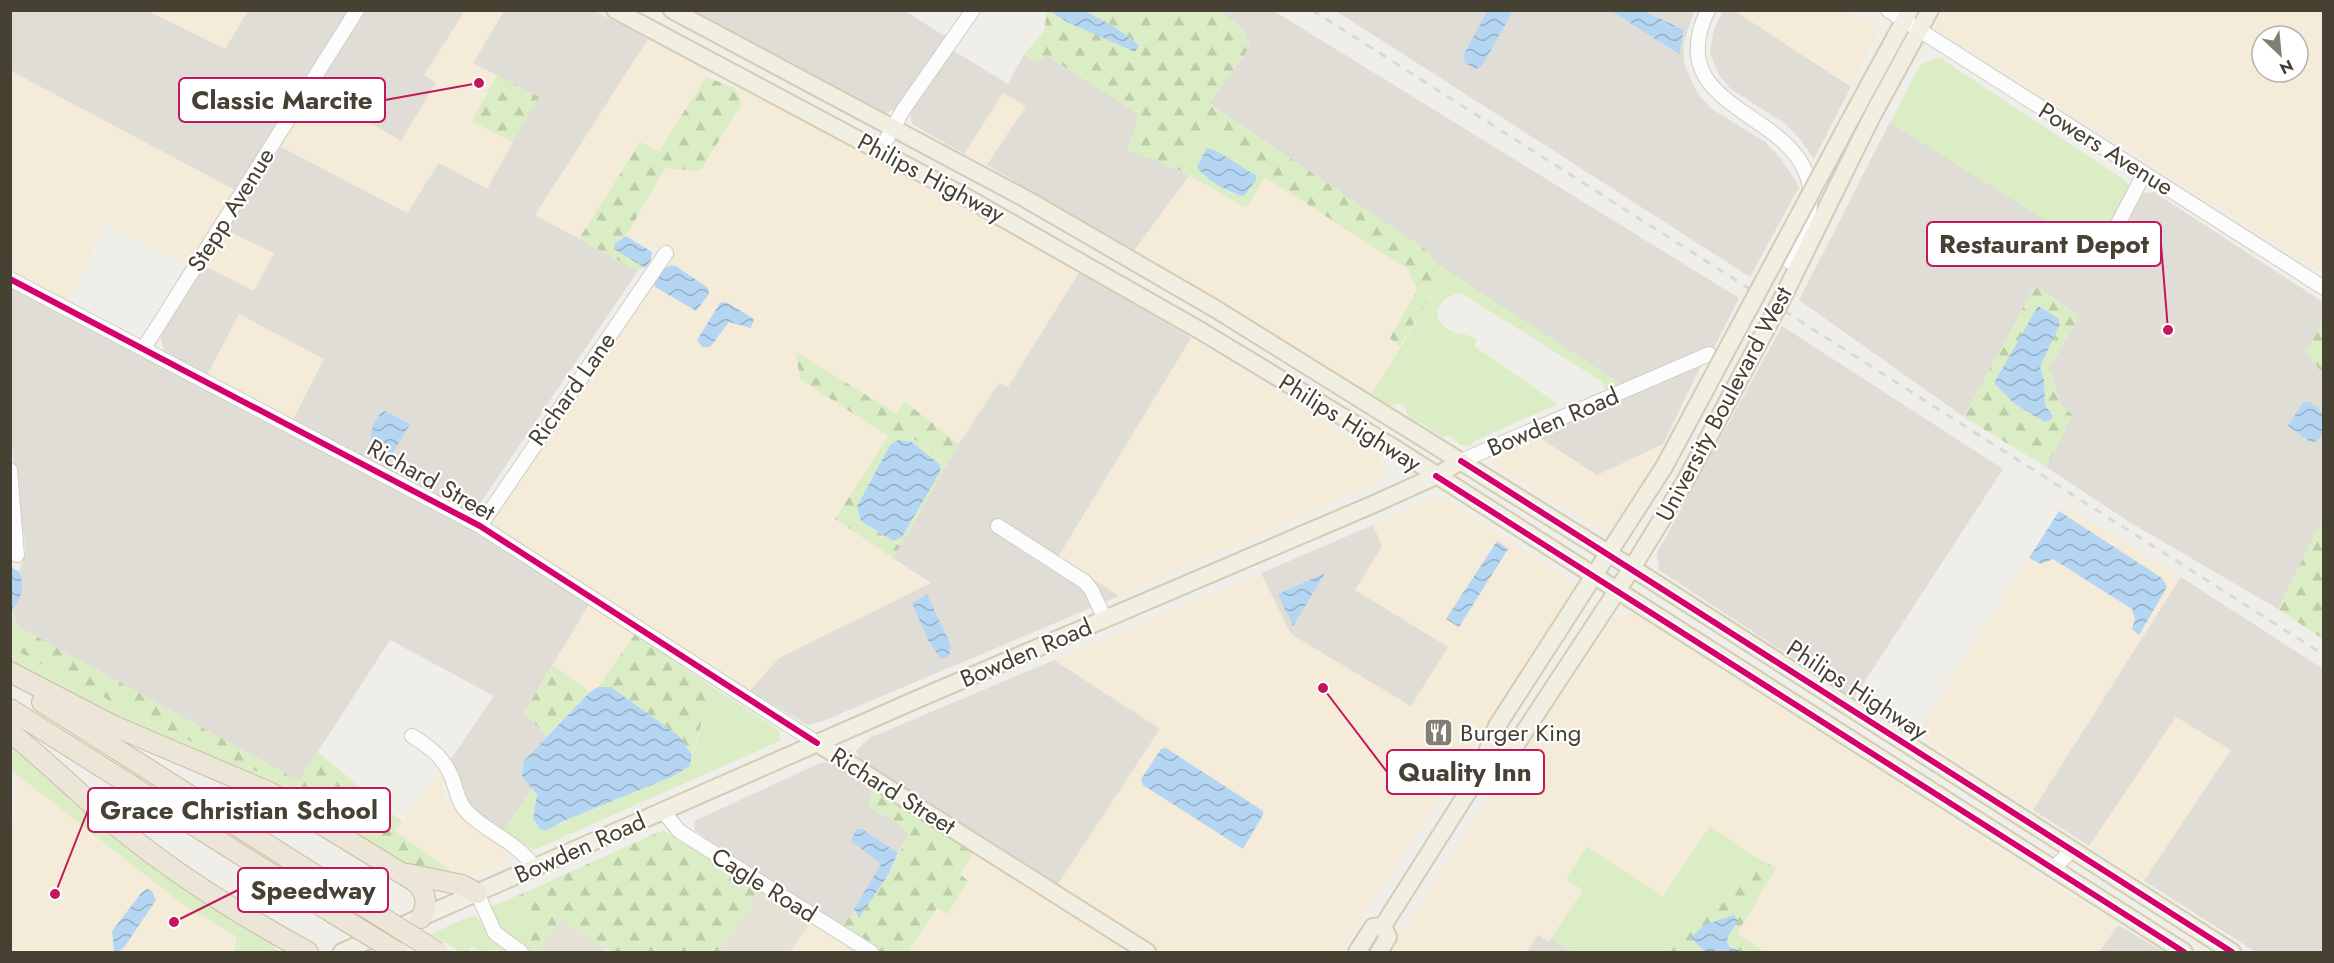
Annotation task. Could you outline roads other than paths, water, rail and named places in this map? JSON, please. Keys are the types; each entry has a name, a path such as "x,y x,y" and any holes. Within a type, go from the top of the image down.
{"highway":[{"path":"10,672 114,726 269,792 405,873 423,889 426,908 421,918"},
{"path":"10,683 437,952"},
{"path":"10,709 397,952"},
{"path":"10,732 125,832 190,880 266,929 308,952"},
{"path":"405,873 462,885 477,893"},
{"path":"266,929 282,952"}],"main road":[{"name":"Philips Highway","path":"615,10 643,17 687,48 880,151 1141,296 1391,446 2184,952"},
{"name":"Philips Highway","path":"672,10 893,128 1154,273 1632,568 2232,952"},
{"name":"University Boulevard West","path":"1481,771 1500,760 1517,743 1617,592 1686,480 1773,318 1871,118 1930,10"},
{"name":"University Boulevard West","path":"1357,952 1373,927 1383,926 1481,771 1484,754 1497,726 1664,467 1907,16"},
{"path":"687,48 699,25"},
{"path":"1141,296 1154,273"},
{"name":"Bowden Road","path":"342,952 817,743 1436,476 1461,461"},
{"name":"Richard Street","path":"817,743 1147,952"},
{"path":"1378,952 1388,937 1383,926"}],"street":[{"name":"Stepp Avenue","path":"144,348 357,10"},
{"path":"880,151 893,128 973,10"},
{"path":"1708,10 1700,30 1697,48 1698,60 1708,83 1725,101 1781,137 1797,157 1805,176 1810,204 1808,218 1788,261"},
{"name":"Powers Avenue","path":"1888,10 1907,16 1920,31 2324,288"},
{"path":"2100,258 2144,174"},
{"name":"Richard Lane","path":"480,526 666,253"},
{"name":"Richard Street","path":"10,279 480,526 817,743"},
{"name":"Bowden Road","path":"1461,461 1709,354"},
{"path":"10,470 17,555"},
{"path":"998,526 1085,582 1106,619"},
{"path":"411,736 442,758 452,777 457,798 466,812 513,843 535,868"},
{"name":"Cagle Road","path":"663,811 679,831 871,952"},
{"path":"2053,869 2071,851"},
{"path":"477,893 495,933 521,952"}],"water":[{"path":"1049,11 1085,11 1115,27 1139,45 1135,52 1067,22"},
{"path":"1487,11 1513,11 1482,66 1476,69 1465,63 1463,56"},
{"path":"1611,11 1644,11 1684,30 1679,54"},
{"path":"1207,148 1256,175 1256,180 1244,196 1218,185 1200,172 1197,167"},
{"path":"626,236 652,252 651,260 645,268 614,249 615,243"},
{"path":"671,265 708,288 709,294 696,311 655,287 654,284 664,269"},
{"path":"726,302 754,319 751,328 729,322 710,347 702,347 697,340 720,303"},
{"path":"2038,306 2058,318 2060,324 2040,367 2044,380 2045,405 2053,416 2051,420 2045,422 2015,404 1994,383"},
{"path":"2303,402 2310,402 2323,413 2324,425 2316,442 2309,441 2288,426"},
{"path":"385,411 410,424 391,456 380,450 371,439 375,422"},
{"path":"898,440 912,442 940,465 940,472 902,537 893,541 861,521 857,506 890,445"},
{"path":"2059,511 2162,578 2167,587 2139,635 2132,629 2135,619 2132,609 2053,559 2041,564 2029,558"},
{"path":"1497,541 1508,549 1459,627 1446,619"},
{"path":"11,567 19,572 22,587 20,597 11,610"},
{"path":"1325,573 1293,626 1278,594"},
{"path":"927,594 951,646 949,656 941,659 928,640 912,603"},
{"path":"598,687 611,687 679,736 692,755 690,766 671,777 547,830 541,830 533,819 537,794 522,777 523,762 590,692"},
{"path":"1166,748 1263,811 1263,815 1243,849 1143,785 1141,779 1161,749"},
{"path":"856,829 862,829 898,853 888,875 859,918 854,909 881,864 851,841"},
{"path":"147,889 152,891 156,900 125,946 118,952 114,952 112,931 142,892"},
{"path":"1734,915 1738,921 1726,940 1730,947 1743,952 1705,952 1691,938 1704,925"}],"railway":[{"path":"1312,10 2324,655"}],"place":[{"name":"Classic Marcite","path":"479,83"},
{"name":"Restaurant Depot","path":"2168,330"},
{"name":"Quality Inn","path":"1323,688"},
{"name":"Burger King","path":"1439,733"},
{"name":"Grace Christian School","path":"55,894"},
{"name":"Speedway","path":"174,922"}]}
